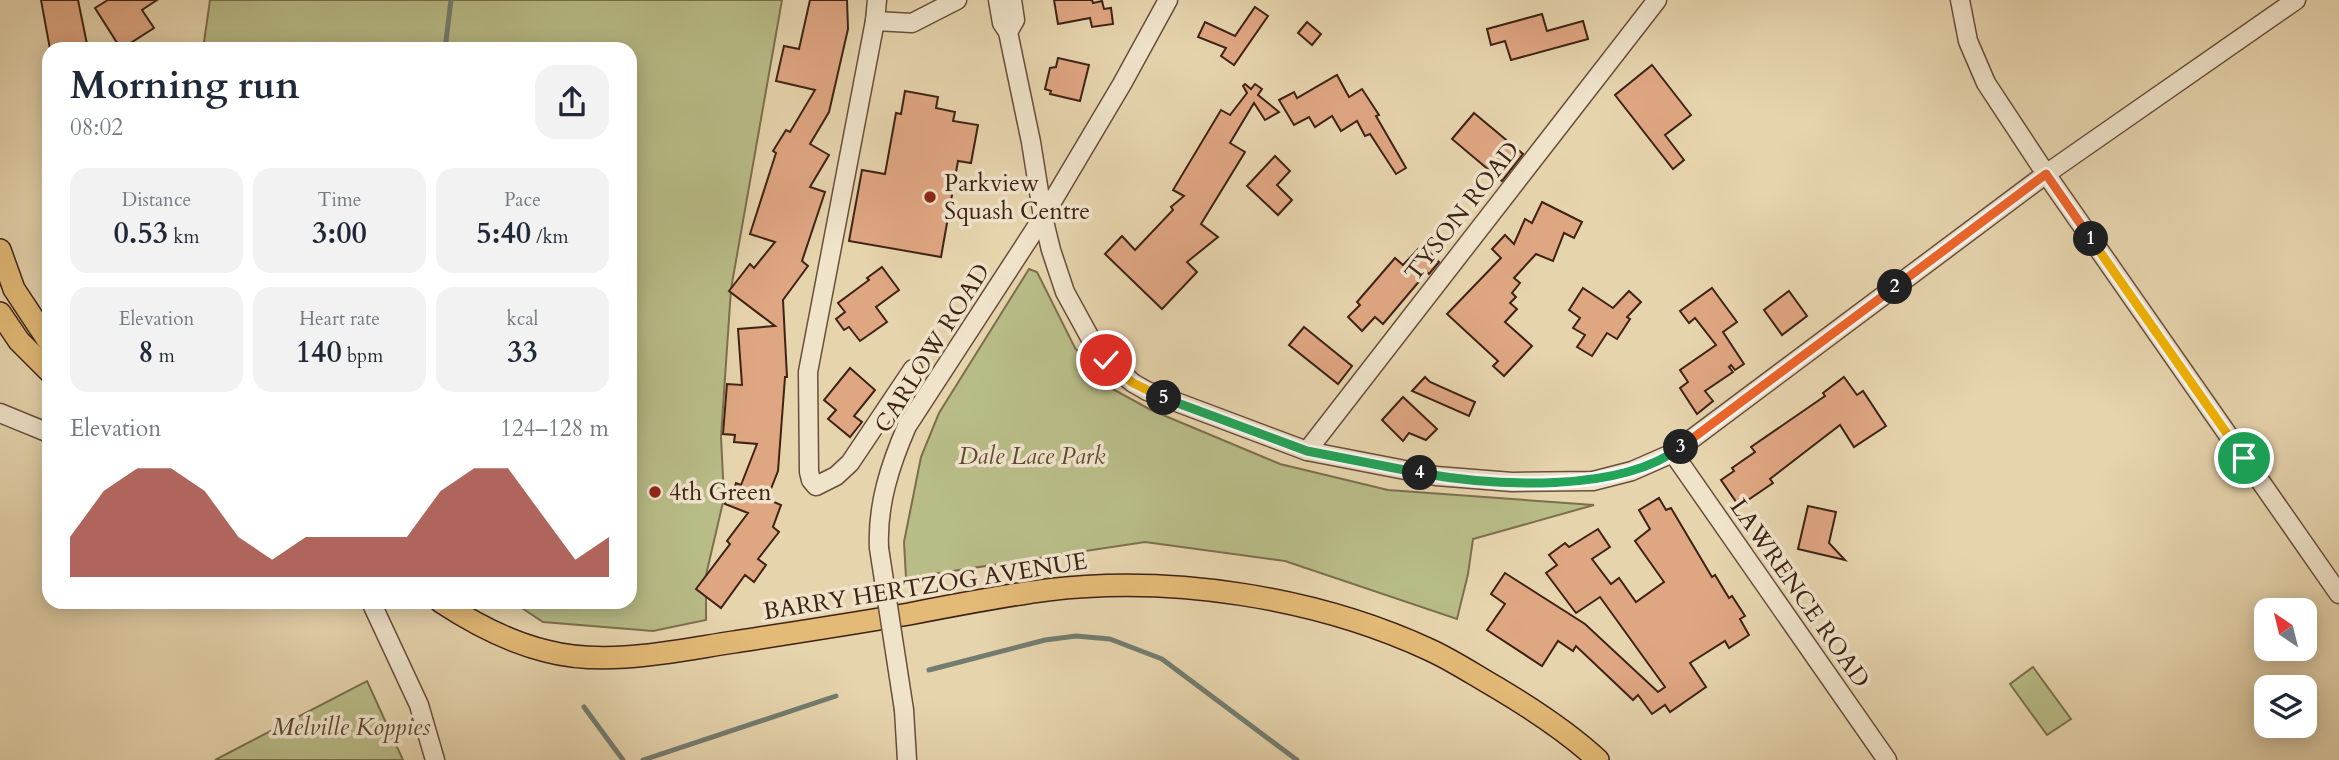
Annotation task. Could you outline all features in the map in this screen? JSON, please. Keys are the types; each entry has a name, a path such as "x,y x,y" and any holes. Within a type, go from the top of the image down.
{"main road":[{"path":"0,250 7,292 42,334"},
{"path":"0,313 19,341 42,364"},
{"name":"BARRY HERTZOG AVENUE","path":"451,609 496,633 546,651 586,657 614,657 704,647 1046,590 1136,585 1215,591 1268,599 1353,621 1429,650 1532,709 1598,760"}],"street":[{"path":"877,0 808,372 809,472 811,480 817,486 836,476 850,463 913,369"},
{"path":"875,21 912,23 957,0"},
{"path":"998,0 1002,23 1008,32 1051,250 1065,292 1094,345 1115,370 1147,391 1307,451 1436,476 1551,482 1609,478 1673,453 2046,174 2296,0"},
{"path":"1008,32 1015,20 1012,0"},
{"name":"CARLOW ROAD","path":"907,760 904,710 879,548 879,523 891,465 907,426 1043,217 1168,0"},
{"name":"TYSON ROAD","path":"1307,451 1657,0"},
{"path":"1960,0 1960,10 1976,63 1986,83 2046,174 2339,594"},
{"path":"0,413 42,430"},
{"name":"LAWRENCE ROAD","path":"1673,453 1887,760"},
{"path":"374,609 419,705 435,760"}],"green space":[{"path":"210,0 782,0 731,289 721,437 724,498 706,575 706,620 653,631 543,622 524,609 637,609 637,42 204,42"},
{"name":"Dale Lace Park","path":"1029,269 1037,272 1075,348 1107,386 1151,410 1280,464 1388,490 1594,505 1473,539 1457,619 1285,561 1145,542 906,578 904,542 921,457 939,413"},
{"path":"2033,667 2071,719 2047,735 2010,684"},
{"name":"Melville Koppies","path":"367,681 403,760 215,760"}],"building":[{"path":"41,0 78,0 87,42 49,42"},
{"path":"108,0 157,0 142,10 154,28 132,42 117,42 95,8"},
{"path":"810,0 847,0 848,29 829,112 810,144 829,155 810,187 825,192 802,261 808,266 783,300 787,377 778,471 767,499 781,505 773,527 779,532 758,559 766,565 754,582 745,575 721,608 696,589 730,544 727,541 748,513 725,504 736,483 741,485 757,444 734,442 735,435 723,434 727,384 742,385 738,329 775,326 729,291 750,264 754,268 775,242 750,234 776,153 773,151 786,130 790,132 815,90 776,81 784,46 799,49"},
{"path":"1054,0 1092,0 1093,3 1102,1 1104,9 1111,8 1113,24 1092,27 1090,18 1058,24"},
{"path":"1255,7 1268,16 1234,65 1221,56 1226,48 1198,37 1205,22 1235,36"},
{"path":"1542,14 1547,31 1583,21 1588,39 1511,60 1505,41 1491,45 1487,29"},
{"path":"1307,22 1321,34 1312,45 1298,33"},
{"path":"1058,58 1089,65 1080,101 1050,94 1051,91 1045,89 1050,68 1056,67"},
{"path":"1652,65 1691,115 1665,135 1684,160 1673,169 1615,95"},
{"path":"1337,75 1349,97 1362,89 1379,115 1376,116 1406,168 1396,174 1370,134 1365,136 1357,121 1341,131 1332,116 1315,127 1309,117 1294,125 1279,100 1294,92 1297,98"},
{"path":"1245,84 1251,89 1255,84 1262,89 1258,95 1279,112 1265,120 1254,103 1230,143 1245,152 1201,224 1218,237 1187,262 1197,272 1162,309 1105,254 1122,236 1135,250 1173,210 1171,207 1184,196 1173,190 1221,110 1230,115 1247,93 1243,86"},
{"path":"905,91 938,97 936,108 955,112 953,121 978,125 971,163 958,161 941,257 849,241 862,170 885,174 896,113 901,114"},
{"path":"1474,113 1523,154 1502,181 1452,139"},
{"path":"1275,156 1290,171 1277,185 1292,200 1278,215 1247,186"},
{"path":"1542,202 1582,222 1574,238 1564,233 1553,261 1536,254 1514,278 1520,283 1512,293 1516,297 1510,303 1517,309 1505,322 1532,346 1504,376 1493,366 1498,361 1447,314 1501,258 1492,249 1505,235 1514,244 1525,219 1532,223"},
{"path":"1422,245 1439,262 1429,274 1427,272 1383,324 1375,317 1362,331 1348,317 1360,305 1357,302 1395,258 1403,265"},
{"path":"882,267 899,290 876,307 887,322 860,341 849,327 844,330 836,319 845,312 838,303"},
{"path":"1583,288 1613,308 1629,291 1641,302 1627,317 1630,319 1617,339 1607,333 1592,356 1577,347 1585,335 1573,328 1580,318 1569,310"},
{"path":"1712,288 1737,322 1723,332 1744,364 1735,370 1731,365 1729,367 1733,372 1705,391 1713,401 1697,414 1680,388 1688,382 1680,370 1716,345 1695,318 1689,323 1680,311"},
{"path":"1789,291 1807,316 1782,335 1764,310"},
{"path":"1304,327 1352,366 1338,384 1289,345"},
{"path":"850,368 875,390 854,416 862,422 850,437 828,419 836,410 824,400"},
{"path":"1425,377 1430,382 1475,402 1469,416 1412,391"},
{"path":"1844,377 1857,395 1863,391 1886,426 1854,447 1840,425 1770,479 1773,483 1739,506 1721,480 1734,471 1732,468 1755,452 1751,447 1825,396 1823,393"},
{"path":"1403,397 1437,429 1426,440 1409,433 1403,441 1382,420"},
{"path":"1659,498 1666,510 1671,508 1712,577 1715,575 1729,598 1732,596 1745,616 1740,619 1749,635 1729,648 1725,641 1690,663 1706,687 1670,712 1665,705 1652,714 1638,695 1633,700 1576,646 1573,651 1558,641 1542,666 1487,630 1505,604 1491,594 1505,573 1585,624 1658,692 1665,687 1600,597 1576,613 1546,573 1557,565 1549,555 1565,543 1569,547 1598,529 1610,547 1592,559 1611,584 1619,578 1636,602 1664,582 1635,541 1650,529 1639,510"},
{"path":"1808,506 1836,512 1829,543 1845,560 1798,549"}],"waterway":[{"path":"446,42 451,0"},
{"path":"929,670 1045,640 1076,636 1110,639 1162,659 1297,760"},
{"path":"643,760 836,696"},
{"path":"584,707 623,760"}],"place":[{"name":"Parkview Squash Centre","path":"930,197"},
{"name":"4th Green","path":"655,492"}],"route":[{"path":"1106,360 1115,370 1147,391 1307,451 1436,476 1513,482 1593,481 1609,478 1673,453 2046,174 2244,458"}]}
